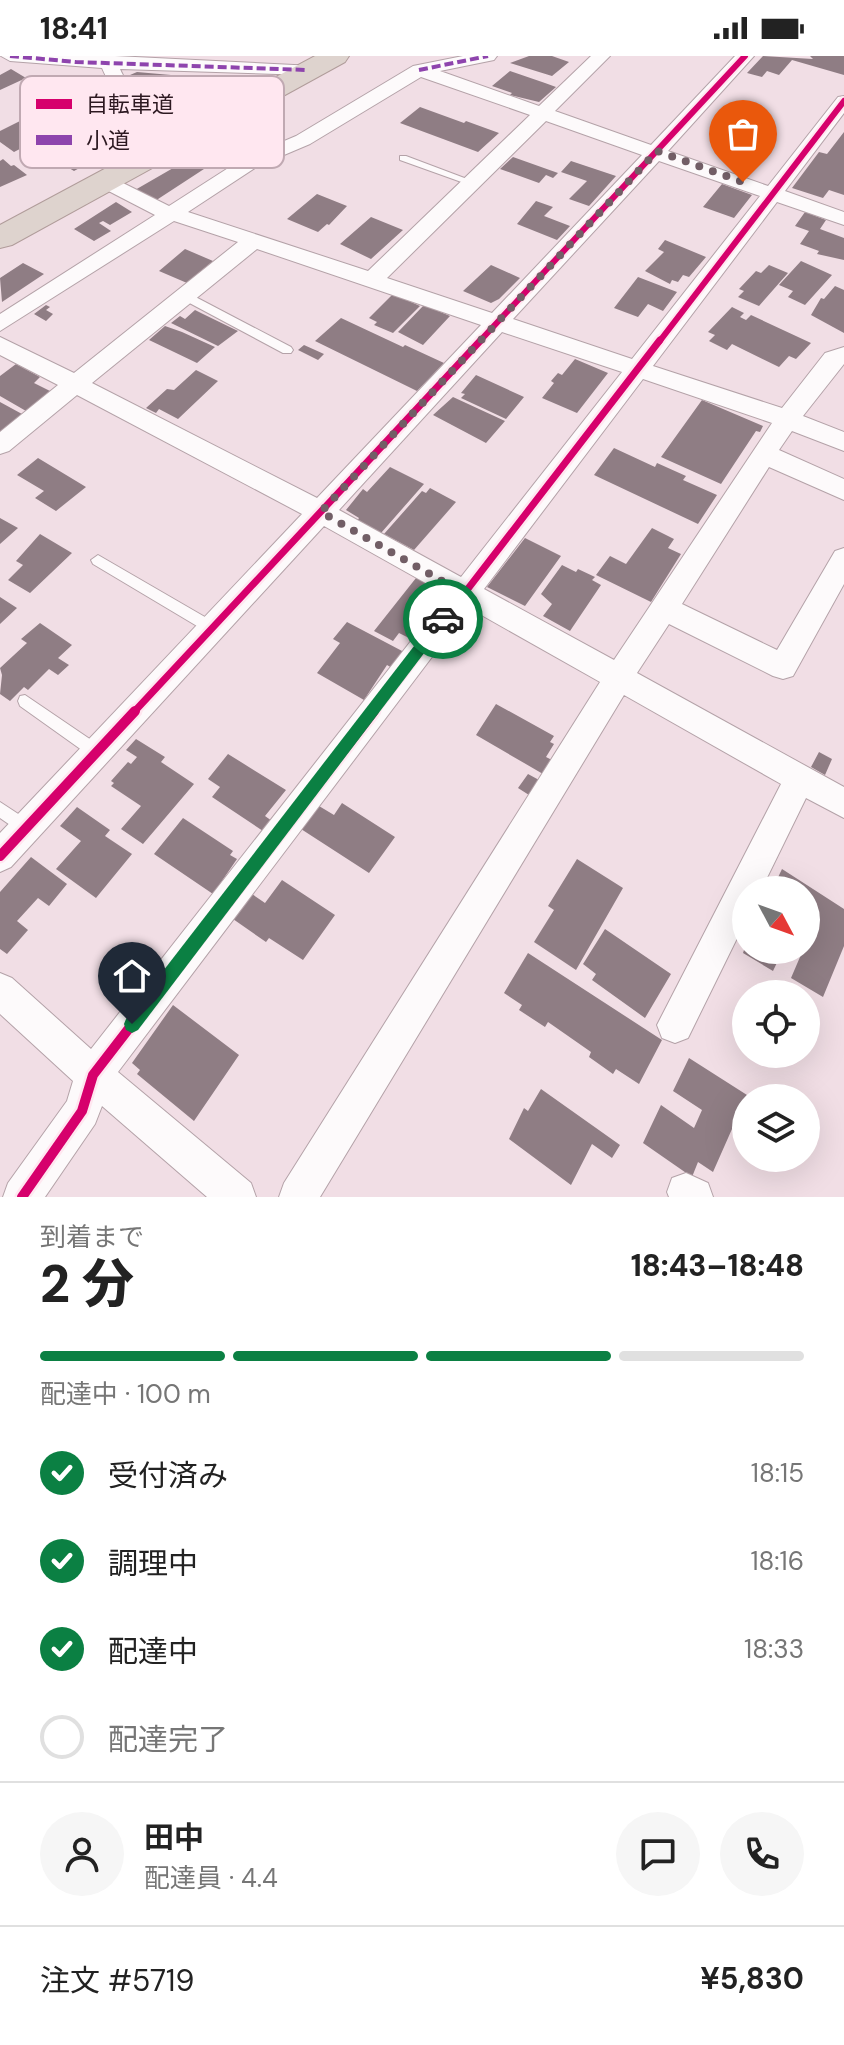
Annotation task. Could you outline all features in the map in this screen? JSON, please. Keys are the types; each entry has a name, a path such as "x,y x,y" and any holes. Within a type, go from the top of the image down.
{"highway":[{"path":"284,83 324,62"},
{"path":"0,238 128,168"}],"street":[{"path":"10,56 324,62"},
{"path":"284,148 303,140 419,70 488,56"},
{"path":"371,281 601,56"},
{"path":"0,856 745,56"},
{"path":"419,70 844,219"},
{"path":"22,1197 82,1111 93,1075 844,101"},
{"path":"0,324 242,168"},
{"path":"104,181 147,205 640,369 787,419 844,442"},
{"path":"0,445 253,241"},
{"path":"0,345 321,512 844,803"},
{"path":"298,1197 619,677 787,419 833,359 844,355"},
{"path":"764,454 844,490"},
{"path":"664,608 783,667 844,559"},
{"path":"675,1025 800,779"},
{"path":"0,990 93,1075 237,1197"}],"lane":[{"path":"403,158 470,182"},
{"path":"186,296 287,350"},
{"path":"98,560 212,628"},
{"path":"25,701 98,753"},
{"path":"0,809 26,828"}],"building":[{"path":"529,56 552,56 569,62 552,76 510,63"},
{"path":"763,56 813,59 810,56 844,56 844,75 792,60 779,75 767,71 762,77 747,73"},
{"path":"11,69 23,76 20,81 0,90 0,75"},
{"path":"510,71 556,87 539,102 510,95 512,93 492,86"},
{"path":"137,72 173,76 131,76"},
{"path":"420,107 499,133 478,152 400,123"},
{"path":"20,121 20,149 14,152 0,142 0,131"},
{"path":"844,132 844,195 829,190 823,198 792,188 819,152 827,154"},
{"path":"513,157 558,173 553,178 546,175 539,183 500,169"},
{"path":"3,159 27,175 0,187 0,161"},
{"path":"571,161 616,176 589,206 569,199 587,181 561,172"},
{"path":"173,168 204,168 155,201 135,190"},
{"path":"722,184 752,195 734,218 703,207"},
{"path":"317,194 347,206 318,232 287,219"},
{"path":"536,201 553,207 544,216 570,226 557,240 517,224"},
{"path":"116,202 132,212 110,225 103,221 99,223 111,231 94,241 74,229"},
{"path":"805,212 826,220 820,229 844,238 844,260 817,254 819,251 800,244 809,231 795,226"},
{"path":"371,217 403,230 371,259 340,244"},
{"path":"665,240 706,257 689,277 683,275 678,282 672,280 670,284 645,271 664,252 658,249"},
{"path":"185,249 213,261 187,283 159,271"},
{"path":"801,261 832,275 805,305 788,297 793,291 779,285"},
{"path":"23,263 44,274 2,302 0,278"},
{"path":"491,265 520,278 491,303 463,291"},
{"path":"769,265 788,273 759,306 738,297 744,291 739,289 756,271 761,273"},
{"path":"638,277 677,292 663,311 648,304 638,317 614,308"},
{"path":"835,286 844,290 844,333 811,315 821,298 824,299"},
{"path":"393,294 420,306 393,333 374,325 377,322 369,318"},
{"path":"46,305 50,307 46,310 53,314 46,321 34,314"},
{"path":"424,305 450,316 423,345 398,332"},
{"path":"732,307 744,313 740,317 746,320 751,315 811,343 796,359 789,356 779,367 732,344 727,350 709,341 715,335 708,332"},
{"path":"195,310 238,331 218,346 171,323 180,316 185,319"},
{"path":"341,318 444,363 417,391 315,341"},
{"path":"165,326 215,347 197,363 149,340"},
{"path":"304,345 324,354 318,360 298,350"},
{"path":"575,359 608,373 577,413 542,398 554,383 551,381 558,373 562,375"},
{"path":"16,364 40,377 34,383 50,391 26,411 0,396 0,376"},
{"path":"196,370 218,381 178,419 159,409 156,413 146,408 167,389 174,390"},
{"path":"476,375 524,397 506,419 461,398 465,394 461,393"},
{"path":"453,397 505,421 486,443 433,415"},
{"path":"702,400 763,426 760,432 756,431 721,484 661,457"},
{"path":"0,402 22,414 0,432"},
{"path":"614,448 655,467 657,463 686,476 683,480 717,495 698,524 594,475"},
{"path":"38,458 86,487 56,511 35,498 44,491 17,475"},
{"path":"390,467 424,484 381,533 357,521 359,518 346,510 363,489 367,492"},
{"path":"430,488 456,502 414,550 384,534 422,491 426,493"},
{"path":"0,518 18,528 0,544"},
{"path":"652,528 674,539 668,548 681,554 651,602 596,575 610,556 626,564"},
{"path":"40,534 72,553 30,593 8,580 23,565 16,561"},
{"path":"525,538 561,556 525,606 487,587"},
{"path":"562,565 595,577 592,580 601,585 570,631 543,616 552,604 541,594"},
{"path":"416,578 439,590 428,604 435,607 411,639 399,633 393,641 374,631"},
{"path":"0,597 17,608 0,624"},
{"path":"347,622 404,652 392,668 387,665 364,700 317,673 340,643 333,639"},
{"path":"40,623 72,645 58,658 69,665 58,675 49,669 28,690 24,687 10,701 0,694 0,668 27,643 21,639"},
{"path":"496,704 554,736 550,742 554,744 546,757 552,760 543,774 476,735"},
{"path":"136,739 165,757 161,762 194,784 143,844 121,829 141,806 111,786 114,783 111,781 128,762 131,764 137,757 126,750"},
{"path":"819,752 832,759 825,775 811,767"},
{"path":"228,754 286,790 265,816 272,821 263,831 212,797 220,787 208,779"},
{"path":"528,774 539,780 529,795 518,788"},
{"path":"342,803 395,837 369,873 301,829 319,806 334,815"},
{"path":"77,807 110,830 105,836 132,854 96,898 56,869 81,841 60,826"},
{"path":"183,818 233,851 230,855 237,859 213,894 154,854"},
{"path":"31,857 67,884 49,906 38,898 17,921 28,930 7,954 0,949 0,892"},
{"path":"577,859 623,888 576,970 534,942 554,910 548,906"},
{"path":"782,869 793,876 779,876"},
{"path":"282,880 335,915 303,960 269,938 266,942 233,919 252,894 265,903"},
{"path":"820,894 844,909 844,946 823,997 820,995 820,980 791,978 797,964 820,964"},
{"path":"605,929 671,974 645,1018 592,980 596,974 583,964"},
{"path":"528,953 662,1040 639,1084 616,1069 613,1074 589,1057 591,1052 548,1022 545,1027 519,1010 522,1005 504,993"},
{"path":"761,964 776,964 773,971"},
{"path":"173,1005 239,1055 194,1121 137,1074 140,1070 132,1063"},
{"path":"689,1058 732,1085 732,1129 713,1172 698,1162 692,1177 643,1143 661,1105 694,1128 702,1110 673,1091"},
{"path":"541,1089 620,1145 612,1158 592,1144 571,1185 509,1139 524,1108 528,1111"}],"marked path":[{"path":"10,56 76,62 308,70"},
{"path":"419,70 488,56"}],"cycle path":[{"path":"0,856 745,56"},
{"path":"22,1197 82,1111 93,1075 844,101"}],"way so far":[{"path":"443,619 463,593 321,512 657,151 743,182"}],"route":[{"path":"132,1024 443,619"}]}
